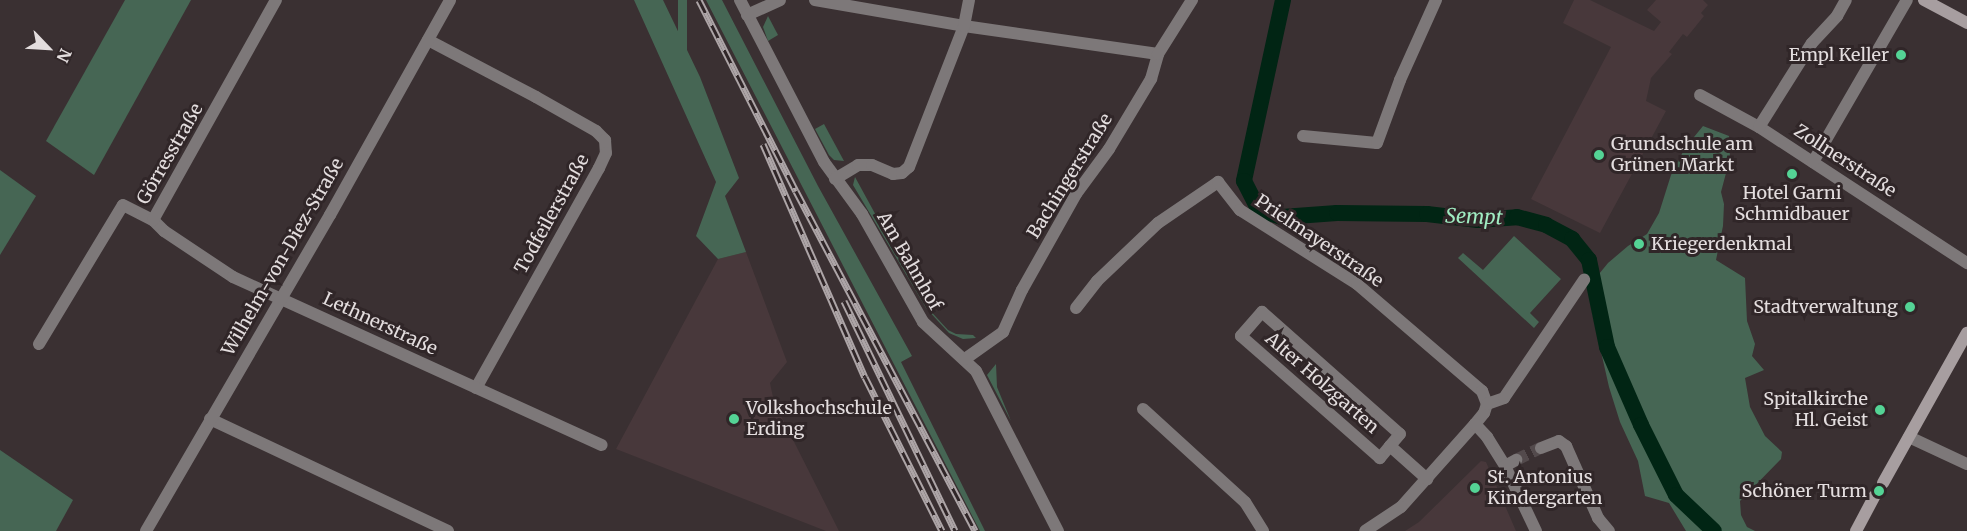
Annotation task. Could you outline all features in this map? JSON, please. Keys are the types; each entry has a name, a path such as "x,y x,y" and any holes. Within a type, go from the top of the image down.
{"street":[{"name":"Görresstraße","path":"39,344 123,205 153,220 276,0"},
{"name":"Wilhelm-von-Diez-Straße","path":"146,531 450,0"},
{"name":"Am Bahnhof","path":"740,0 796,111 835,178 862,214 922,322 976,371 1058,531"},
{"path":"747,15 780,0"},
{"path":"815,0 964,26 1158,54"},
{"path":"835,178 858,165 872,165 893,174 902,173 909,167 964,26 969,0"},
{"name":"Bachingerstraße","path":"965,359 1003,333 1022,290 1076,194 1099,166 1150,79 1158,54 1192,0"},
{"path":"1303,136 1377,143 1400,80 1436,0"},
{"path":"1759,127 1812,43 1837,16 1846,0"},
{"path":"1813,162 1907,0"},
{"path":"1924,0 1967,23"},
{"name":"Todfeilerstraße","path":"428,40 576,119 596,131 605,140 606,153 599,168 476,388"},
{"name":"Zollnerstraße","path":"1700,94 1759,127 1967,263"},
{"name":"Prielmayerstraße","path":"1076,308 1097,280 1158,223 1218,182 1240,210 1357,284 1482,391 1487,404"},
{"name":"Lethnerstraße","path":"153,220 164,231 233,277 602,445"},
{"path":"1365,531 1401,507 1475,424 1484,413 1487,404 1504,398 1584,280"},
{"name":"Alter Holzgarten","path":"1262,312 1400,434 1390,446 1380,458 1241,336 1262,312"},
{"path":"1883,483 1967,333"},
{"path":"1143,409 1245,502 1263,531"},
{"path":"210,418 448,531"},
{"path":"1475,424 1510,463 1536,531"},
{"path":"1909,437 1967,464"},
{"path":"1540,448 1559,441 1566,446 1598,518 1609,531"},
{"name":"Alter Holzgarten","path":"1390,446 1427,479"},
{"path":"1856,531 1875,496"}],"shaded area":[{"name":"Grundschule am Grünen Markt","path":"1574,0 1590,0 1654,31 1661,22 1647,10 1656,0 1703,0 1708,5 1701,13 1704,16 1687,37 1683,34 1669,52 1672,54 1651,78 1646,101 1666,111 1600,233 1531,199 1611,47 1563,23"},
{"path":"746,252 787,362 770,383 774,402 839,531 826,531 616,449 718,259"},
{"name":"St. Antonius Kindergarten","path":"1481,461 1486,462 1516,531 1405,531 1419,522"}],"green space":[{"path":"125,0 191,0 94,175 46,141"},
{"path":"634,0 663,0 700,77 739,178 725,196 746,252 718,259 696,236 716,182"},
{"path":"678,0 687,0 687,75 678,75"},
{"path":"706,0 722,0 818,186 912,356 901,362 985,531 980,531"},
{"path":"768,16 778,35 768,41 763,27"},
{"path":"824,124 844,161 834,160 829,155 815,129"},
{"path":"1703,126 1729,136 1730,158 1721,192 1724,204 1723,226 1716,260 1745,278 1747,321 1755,344 1752,356 1764,370 1745,378 1750,407 1765,436 1782,452 1781,459 1740,501 1741,515 1747,527 1755,531 1686,531 1669,503 1645,496 1638,461 1620,422 1609,387 1592,312 1590,285 1608,263 1647,234 1659,213 1671,175 1685,148"},
{"path":"0,170 36,196 0,255"},
{"path":"855,177 925,305 948,330 956,334 973,335 976,338 963,339 949,333 926,308 853,185"},
{"path":"1514,236 1561,279 1530,313 1539,322 1534,328 1458,258 1463,253 1483,270"},
{"path":"996,364 997,387 1011,421 987,375"},
{"path":"0,450 73,500 56,531 0,531"}],"waterway":[{"name":"Sempt","path":"1283,0 1244,181 1259,210 1282,217 1337,213 1427,214 1478,220 1517,217 1546,225 1572,239 1589,260 1607,347 1641,425 1676,495 1714,531"}],"tunnel":[{"path":"1516,460 1541,448"}],"railway":[{"path":"699,0 796,191 975,531"},
{"path":"763,144 865,377 942,531"},
{"path":"844,301 955,531"}],"place":[{"name":"Empl Keller","path":"1901,55"},
{"name":"Grundschule am Grünen Markt","path":"1599,155"},
{"name":"Hotel Garni Schmidbauer","path":"1792,174"},
{"name":"Kriegerdenkmal","path":"1639,244"},
{"name":"Stadtverwaltung","path":"1910,307"},
{"name":"Spitalkirche Hl. Geist","path":"1880,410"},
{"name":"Volkshochschule Erding","path":"734,419"},
{"name":"St. Antonius Kindergarten","path":"1475,488"},
{"name":"Schöner Turm","path":"1879,491"}]}
